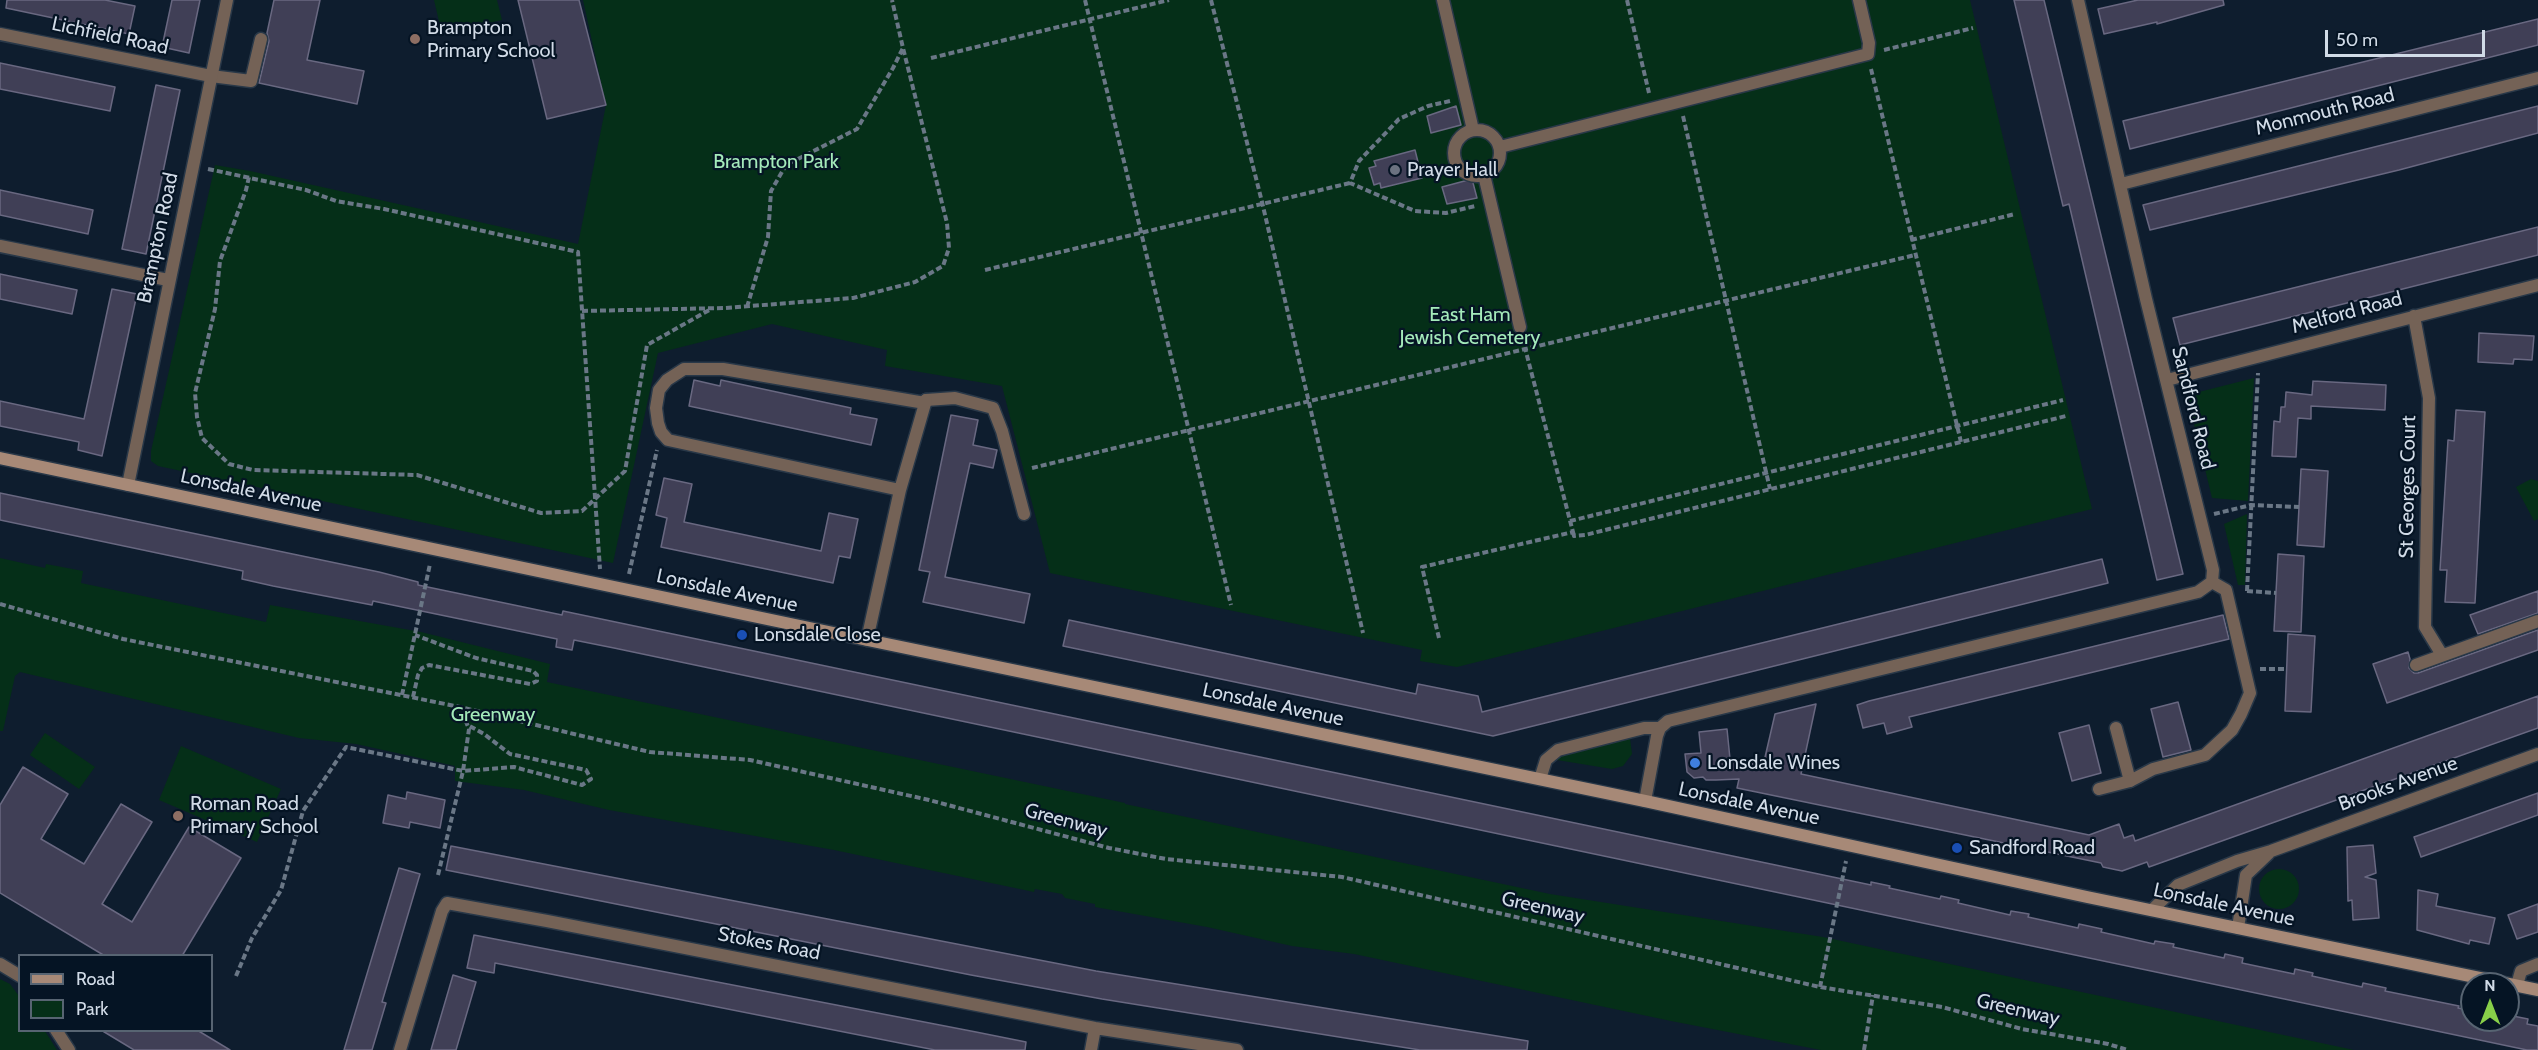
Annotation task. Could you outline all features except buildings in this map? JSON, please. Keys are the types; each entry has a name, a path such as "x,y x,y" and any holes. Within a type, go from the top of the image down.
{"street":[{"name":"Brampton Road","path":"128,485 168,280 228,0"},
{"path":"1443,0 1473,130"},
{"path":"1500,147 1868,54 1869,43 1859,0"},
{"name":"Sandford Road","path":"2078,0 2213,570 2212,582"},
{"name":"Lichfield Road","path":"0,34 211,76 250,81 261,39"},
{"name":"Monmouth Road","path":"2121,184 2538,78"},
{"path":"1473,130 1493,135 1500,147 1498,162 1494,169 1484,175 1472,176 1465,172 1455,160 1456,145 1466,133 1473,130"},
{"path":"1484,175 1520,327"},
{"path":"0,246 168,280"},
{"name":"Melford Road","path":"2167,380 2538,285"},
{"name":"St Georges Court","path":"2414,316 2429,398 2425,627 2442,655"},
{"path":"900,490 668,440 661,432 656,408 658,390 667,380 684,369 723,369 925,401 955,398 993,408 1002,431 1024,514"},
{"path":"867,640 900,490 925,401"},
{"name":"Lonsdale Avenue","path":"0,458 2460,973"},
{"path":"1645,801 1660,728 1668,721 2198,592 2212,582 2226,590 2250,693 2232,730 2205,755 2153,769 2130,781 2099,789"},
{"path":"2416,664 2538,621"},
{"path":"1540,779 1546,760 1558,750 1644,728 1660,728"},
{"path":"2116,728 2130,781"},
{"name":"Brooks Avenue","path":"2152,910 2178,885 2237,861 2271,851 2538,754"},
{"name":"Brooks Avenue","path":"2238,928 2246,875 2271,851"},
{"name":"Stokes Road","path":"400,1050 442,911 447,903 1095,1028 1237,1050"},
{"path":"0,964 18,975"},
{"path":"2520,976 2522,970 2538,964"},
{"name":"Lonsdale Avenue","path":"2520,986 2538,990"},
{"path":"1091,1050 1095,1028"},
{"path":"57,1032 69,1050"}],"path":[{"path":"582,311 747,307 853,298 915,282 943,266 949,248 947,223 892,0"},
{"path":"1084,0 1231,605"},
{"path":"931,58 1169,0"},
{"path":"1211,0 1262,202 1307,402 1363,633"},
{"path":"1627,0 1653,108"},
{"path":"1961,442 1868,54 1973,28"},
{"path":"747,307 768,237 771,191 786,165 857,129 903,48"},
{"path":"1350,183 1359,161 1399,118 1428,106 1466,98"},
{"path":"1680,102 1770,489"},
{"path":"193,165 306,190 336,201 384,209 578,252 600,584"},
{"path":"249,177 220,261 215,309 195,393 202,438 229,465 254,470 417,475 541,513 582,511 594,498"},
{"path":"985,270 1262,202 1350,183 1415,211 1446,213 1491,202"},
{"path":"1911,240 2015,214"},
{"path":"1032,468 1915,255"},
{"path":"1520,327 1574,536 2066,416"},
{"path":"2247,591 2259,357"},
{"path":"1570,521 2062,400"},
{"path":"625,590 661,432"},
{"path":"2200,518 2251,505 2299,507"},
{"path":"1439,638 1422,567 1573,532"},
{"path":"402,695 431,559"},
{"path":"2226,590 2276,593"},
{"name":"Greenway","path":"0,604 123,639 460,707 650,752 761,763 929,800 1143,855 1342,878 1820,987 1942,1006 2022,1029 2108,1044 2128,1050"},
{"path":"413,697 418,675 422,668 429,664 530,684 537,681 537,675 533,671 476,658 415,635"},
{"path":"2244,669 2287,669"},
{"path":"438,875 463,771 470,729 460,707"},
{"path":"236,976 252,938 281,890 303,811 346,747 463,771 514,767 582,785 591,779 586,770 510,754 484,734 466,724"},
{"path":"1820,987 1849,846"},
{"path":"1864,1050 1873,996"}],"green space":[{"path":"434,0 497,0 502,20 442,34"},
{"name":"East Ham Jewish Cemetery","path":"583,0 1970,0 2092,509 1457,667 1420,661 1422,650 1050,573 1002,386 885,366 887,350 772,324 658,353 613,563 158,466 151,461 151,451 215,165 578,244 606,105"},
{"path":"2254,378 2248,501 2212,498 2187,395"},
{"path":"2531,479 2538,481 2538,519 2534,521 2516,487"},
{"path":"2247,514 2245,585 2238,585 2224,524"},
{"name":"Greenway","path":"0,558 45,568 46,564 83,571 81,583 266,622 270,605 421,632 550,664 547,682 1550,894 1823,937 2354,1050 1821,1050 1354,954 1292,946 1207,927 1095,907 1095,904 1065,898 1062,894 1035,889 1034,892 834,850 609,810 524,790 455,781 455,766 356,744 299,738 20,672 15,676 3,731 0,731"},
{"path":"45,733 95,767 79,789 30,755"},
{"path":"1630,738 1632,754 1623,766 1612,769 1557,760 1559,757"},
{"path":"181,746 281,789 257,842 159,800"},
{"path":"2279,869 2287,870 2293,875 2298,881 2298,897 2293,903 2287,908 2279,909 2271,908 2265,903 2260,897 2259,889 2260,881 2265,875 2271,870"},
{"path":"0,979 10,984 18,995 18,1032 46,1032 57,1050 0,1050"}],"place":[{"name":"Brampton Primary School","path":"415,39"},
{"name":"Prayer Hall","path":"1395,170"},
{"name":"Lonsdale Close","path":"742,635"},
{"name":"Lonsdale Wines","path":"1695,763"},
{"name":"Roman Road Primary School","path":"178,816"},
{"name":"Sandford Road","path":"1957,848"}],"park label":[{"name":"Brampton Park","path":"776,162"}]}
